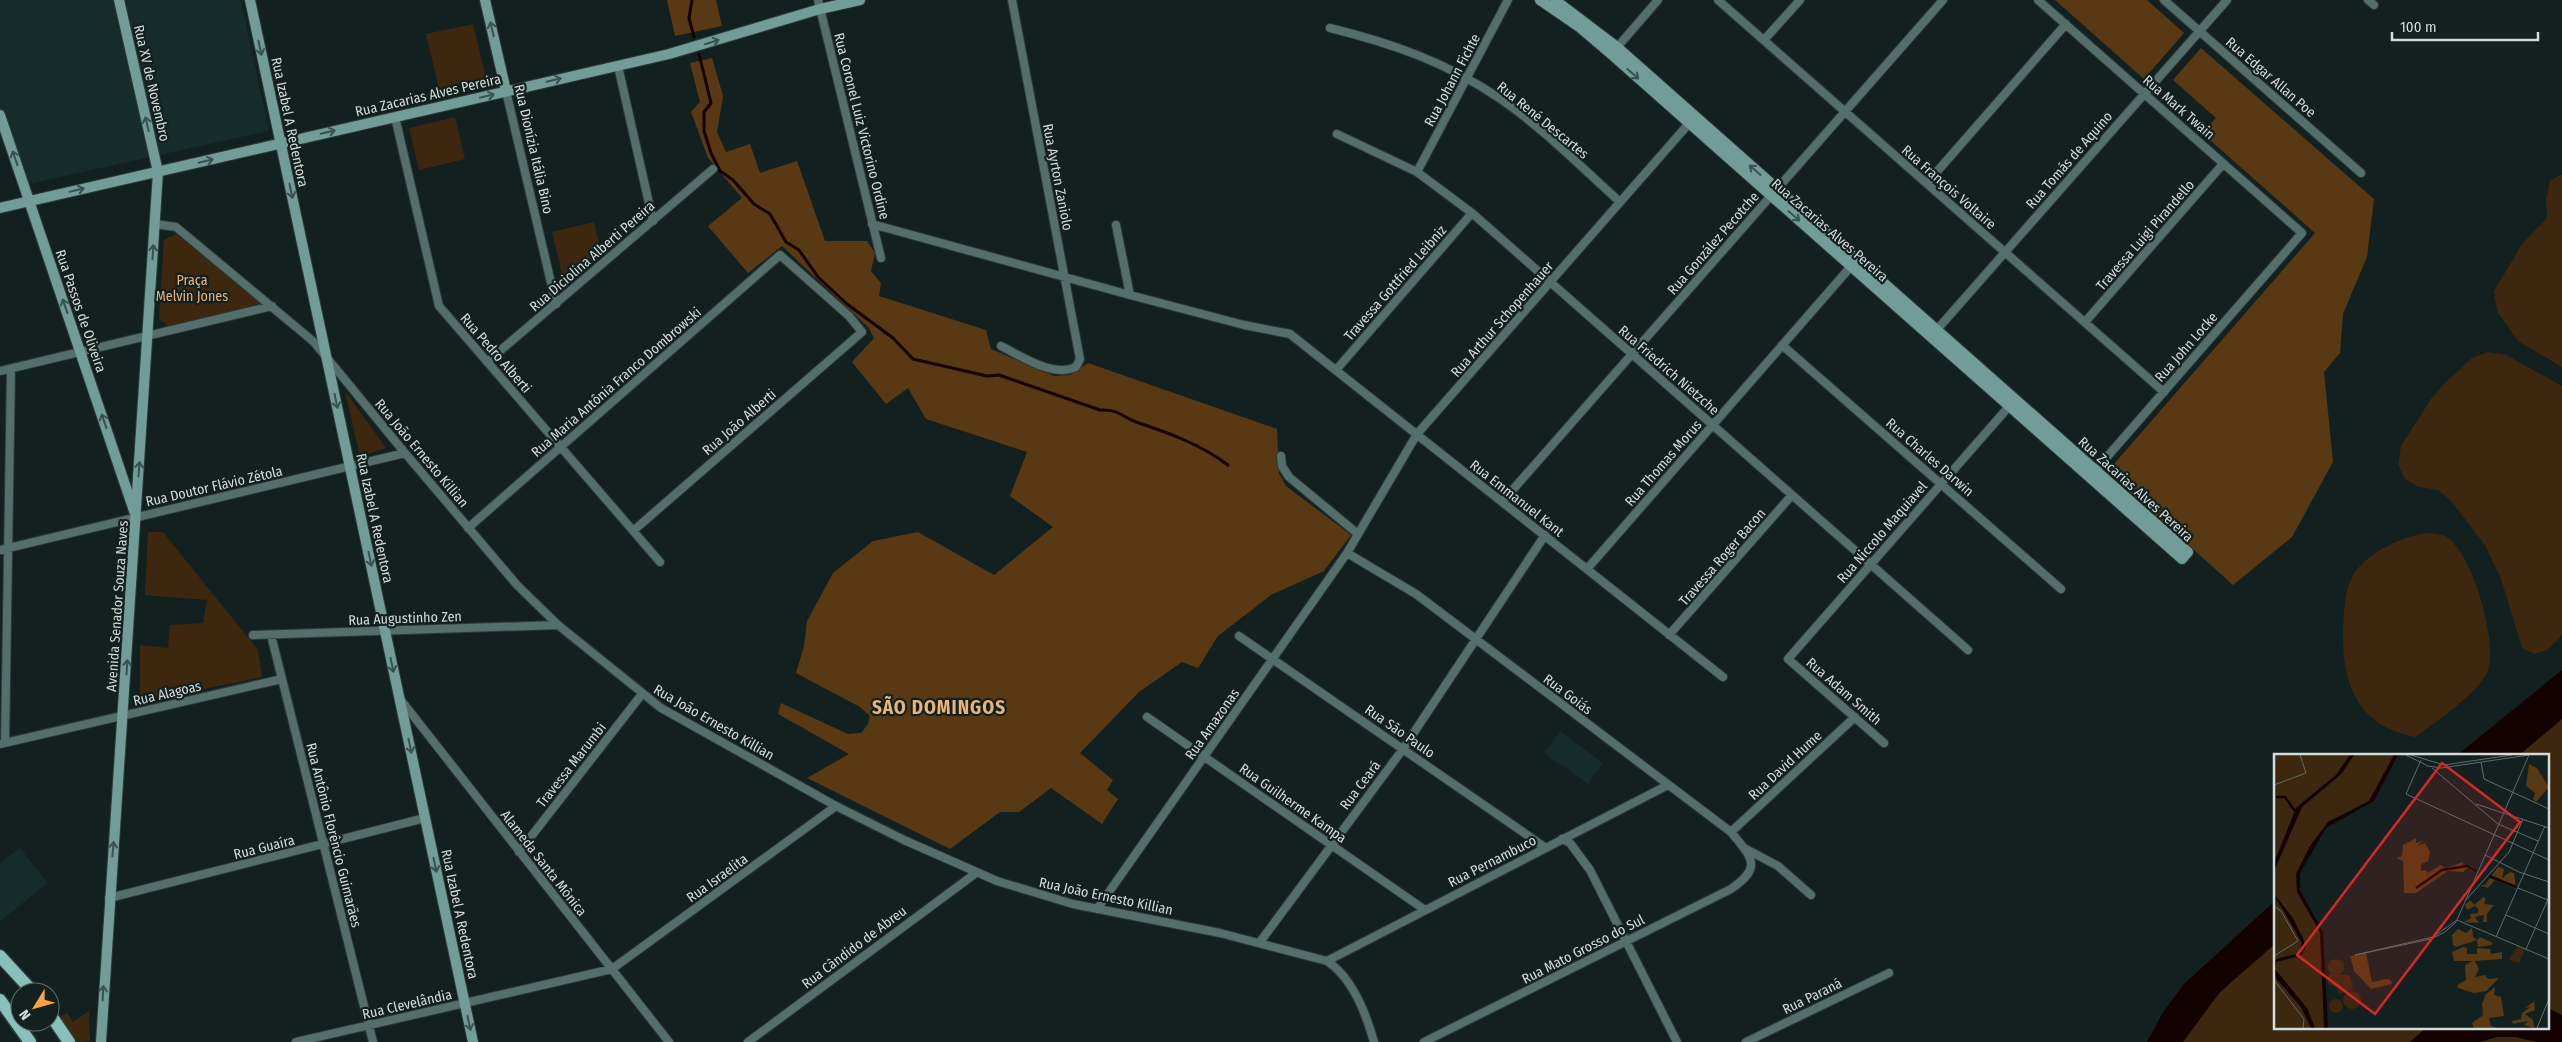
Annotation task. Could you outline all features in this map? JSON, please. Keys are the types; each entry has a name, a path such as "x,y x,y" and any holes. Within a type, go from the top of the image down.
{"main road":[{"name":"Rua XV de Novembro","path":"120,0 158,172"},
{"name":"Rua Izabel A Redentora","path":"250,0 473,1042"},
{"name":"Rua Dionízia Itália Bino","path":"485,0 506,91"},
{"name":"Rua Zacarias Alves Pereira","path":"0,208 685,50 819,4 860,0"},
{"name":"Rua Zacarias Alves Pereira","path":"1540,0 1614,51"},
{"name":"Rua Zacarias Alves Pereira","path":"1555,0 2092,473 2182,559 2188,552 2092,473"},
{"name":"Rua Passos de Oliveira","path":"0,114 136,517"},
{"name":"Avenida Senador Souza Naves","path":"101,1042 109,898 124,716 158,172"},
{"path":"0,956 24,982"},
{"path":"0,1000 30,1042"},
{"path":"60,1030 68,1042"}],"street":[{"name":"Rua Ayrton Zaniolo","path":"1001,346 1036,363 1061,370 1076,366 1080,360 1012,0"},
{"name":"Rua Johann Fichte","path":"1417,172 1508,0"},
{"path":"1614,51 1658,0"},
{"name":"Rua François Voltaire","path":"1718,0 2164,392"},
{"path":"1764,40 1800,0"},
{"name":"Rua González Pecotche","path":"1502,502 1943,0"},
{"name":"Rua Mark Twain","path":"2038,0 2302,233"},
{"name":"Rua Edgar Allan Poe","path":"2164,0 2361,173"},
{"name":"Rua Tomás de Aquino","path":"1933,333 2226,0"},
{"name":"Rua Coronel Luiz Victorino Ordine","path":"819,4 881,258"},
{"path":"1927,184 2066,24"},
{"name":"Rua René Descartes","path":"1330,28 1409,50 1467,78 1517,112 1620,202"},
{"path":"618,66 653,221"},
{"name":"Rua Dionízia Itália Bino","path":"506,91 556,304"},
{"name":"Rua Pedro Alberti","path":"395,117 439,306 660,562"},
{"name":"Rua Arthur Schopenhauer","path":"1348,552 1417,434 1692,120"},
{"name":"Rua Friedrich Nietzche","path":"1336,134 1417,172 1472,213 1968,650"},
{"name":"Travessa Luigi Pirandello","path":"2085,322 2224,164"},
{"name":"Rua Diciolina Alberti Pereira","path":"488,362 713,170"},
{"name":"Travessa Gottfried Leibniz","path":"1336,370 1472,213"},
{"name":"Rua João Ernesto Killian","path":"155,224 176,227 272,306 325,353 405,453 516,585 558,625 642,694 682,720 836,806 976,873 1034,893 1097,909 1260,942 1327,960"},
{"name":"Rua Emmanuel Kant","path":"872,224 1130,296 1244,325 1282,332 1295,338 1723,677"},
{"path":"1116,225 1130,296"},
{"name":"Rua John Locke","path":"2092,473 2302,233"},
{"name":"Rua João Alberti","path":"633,531 862,332 849,316 780,255"},
{"name":"Rua Maria Antônia Franco Dombrowski","path":"468,528 780,255"},
{"name":"Rua Thomas Morus","path":"1587,569 1854,263"},
{"path":"0,371 272,306"},
{"name":"Rua Charles Darwin","path":"1782,345 2061,589"},
{"path":"2,742 11,369"},
{"name":"Rua Niccolo Maquiavel","path":"1788,659 2012,402"},
{"name":"Rua Doutor Flávio Zétola","path":"0,550 405,453"},
{"path":"1281,456 1282,466 1289,477 1358,534"},
{"name":"Travessa Roger Bacon","path":"1669,634 1792,495"},
{"name":"Rua Ceará","path":"1260,942 1403,749 1545,536"},
{"name":"Rua Goiás","path":"1348,552 1416,594 1731,832 1744,848 1752,866 1750,874"},
{"name":"Rua Amazonas","path":"1097,909 1348,552"},
{"name":"Rua Augustinho Zen","path":"253,635 558,625"},
{"name":"Rua Antônio Florêncio Guimarães","path":"271,634 373,1042"},
{"name":"Rua São Paulo","path":"1239,636 1546,848"},
{"name":"Rua Adam Smith","path":"1788,659 1884,743"},
{"name":"Rua Alagoas","path":"2,742 282,679"},
{"name":"Travessa Marumbi","path":"519,852 642,694"},
{"name":"Alameda Santa Mônica","path":"400,698 669,1042"},
{"name":"Rua Guilherme Kampa","path":"1147,717 1424,910"},
{"name":"Rua David Hume","path":"1731,832 1855,717"},
{"name":"Rua Pernambuco","path":"1327,960 1668,785"},
{"name":"Rua Israelita","path":"612,970 836,806"},
{"name":"Rua Guaíra","path":"109,898 425,818"},
{"path":"1562,839 1570,843 1584,860 1677,1042"},
{"path":"1744,848 1778,866 1811,895"},
{"name":"Rua Cândido de Abreu","path":"748,1042 976,873"},
{"name":"Rua Mato Grosso do Sul","path":"1424,1042 1731,889 1750,874"},
{"path":"1327,960 1336,967 1350,985 1364,1013 1374,1042"},
{"name":"Rua Clevelândia","path":"296,1042 612,970"},
{"name":"Rua Paraná","path":"1746,1042 1889,973"}],"shaded area":[{"path":"0,0 241,0 269,131 20,186 0,128"},
{"path":"667,0 716,0 722,26 675,36"},
{"path":"2055,0 2147,0 2184,33 2144,79"},
{"path":"2201,48 2374,199 2367,257 2343,314 2340,353 2324,372 2333,462 2292,537 2233,585 2107,472 2315,233 2202,133 2216,118 2173,80"},
{"path":"712,58 723,96 717,132 726,152 750,144 760,173 797,161 825,241 867,241 875,253 871,271 881,283 879,296 986,330 991,349 1054,376 1070,375 1088,363 1277,429 1279,473 1286,486 1351,535 1324,571 1271,595 1218,636 1198,668 1182,662 1139,692 1080,753 1113,780 1107,790 1118,799 1102,824 1051,788 1019,812 1000,812 950,849 807,778 849,754 778,714 781,703 848,734 861,733 868,724 870,716 860,707 796,673 804,646 807,621 833,573 873,541 918,532 994,575 1053,527 1010,496 1027,452 926,419 908,388 886,404 852,362 874,338 869,328 782,246 748,273 708,226 742,198 708,158 691,112 700,102 690,63"},
{"path":"2562,670 2562,719 2520,754 2458,754"},
{"path":"1560,731 1603,763 1588,784 1544,753"},
{"path":"20,848 48,883 0,921 0,863"},
{"path":"2274,902 2274,945 2220,992 2183,1042 2147,1042 2162,1014 2184,984"},
{"path":"2550,1009 2562,1015 2562,1042 2537,1042 2516,1037 2496,1037 2480,1042 2410,1042 2424,1030 2550,1030"}],"green space":[{"path":"473,24 486,78 439,89 426,34"},
{"path":"455,117 465,159 419,170 409,128"},
{"path":"2562,175 2562,367 2518,341 2497,311 2494,291 2522,244 2547,218 2546,200 2550,181"},
{"path":"594,222 601,252 564,283 552,232"},
{"name":"Praça Melvin Jones","path":"176,234 262,303 170,327 159,319 164,240"},
{"path":"2488,352 2506,355 2562,386 2562,635 2547,650 2535,654 2522,648 2501,579 2485,545 2451,501 2438,490 2419,487 2405,479 2398,464 2401,446 2431,399 2472,358"},
{"path":"345,391 386,448 360,457"},
{"path":"148,532 163,532 258,650 262,677 140,702 140,645 168,648 170,625 203,623 207,600 145,595"},
{"path":"2429,533 2445,536 2455,545 2465,559 2473,577 2486,619 2490,657 2488,670 2476,688 2434,724 2415,737 2395,731 2379,723 2366,712 2356,699 2346,667 2343,649 2343,629 2349,583 2358,568 2375,553 2397,541"},
{"path":"2562,719 2562,1015 2550,1009 2550,754 2520,754"},
{"path":"2274,945 2274,1030 2424,1030 2410,1042 2183,1042 2220,992"},
{"path":"89,1011 90,1041 73,1042 60,1022 60,1018 67,1013 73,1022"},
{"path":"2496,1037 2516,1037 2537,1042 2480,1042"}],"waterway":[{"path":"692,0 689,18 694,37"},
{"path":"699,54 711,103 704,112 704,131 711,153 720,171 733,180 754,204 770,214 786,242 799,250 818,277 847,304 893,338 913,359 987,376 999,375 1100,410 1115,412 1195,445 1228,465"}],"district":[{"name":"SÃO DOMINGOS","path":"939,707"}]}
